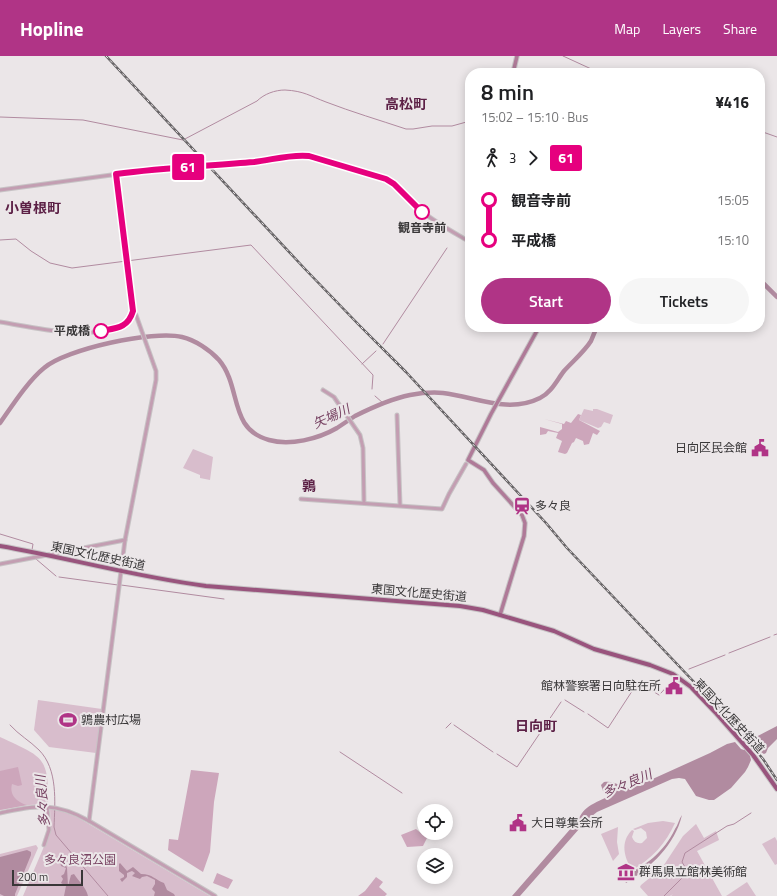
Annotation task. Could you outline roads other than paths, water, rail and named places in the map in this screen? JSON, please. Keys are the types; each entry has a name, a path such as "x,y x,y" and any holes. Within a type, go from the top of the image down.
{"highway":[{"name":"東国文化歴史街道","path":"0,546 164,580 206,586 451,605 477,609 554,631 594,649 650,665 673,674 686,683 753,755 777,789"}],"main road":[{"path":"514,68 517,56"},
{"path":"500,615 525,532 524,518 493,483 486,472 468,460 492,412 536,332"}],"street":[{"path":"0,190 164,168 255,162 296,156 313,156 386,179 394,184 430,218 465,239"},
{"path":"89,821 125,540 156,380 156,371 133,311 116,174"},
{"path":"0,322 62,332 101,331 124,326 129,320 133,311"},
{"path":"323,390 335,398 362,439 364,448 364,503"},
{"path":"396,416 400,505"},
{"path":"300,499 442,509 466,464"},
{"path":"0,564 125,540"},
{"path":"0,813 28,807 49,807 58,808 76,814 215,896"},
{"path":"44,845 49,830 49,807"}],"waterway":[{"path":"563,56 589,68"},
{"path":"0,117 83,120 183,140 257,101 266,94 285,90 302,93 406,129 432,126 452,126 465,122"},
{"path":"765,133 777,137"},
{"path":"0,240 16,239 50,263 72,268 251,245 373,375 372,389"},
{"path":"383,344 447,248"},
{"name":"矢場川","path":"765,285 777,297"},
{"name":"矢場川","path":"0,423 20,394 38,373 55,361 71,354 110,343 151,336 169,336 182,337 192,340 207,349 219,360 231,382 241,417 247,427 256,435 277,442 295,442 313,438 329,432 375,406 410,395 443,393 504,405 528,403 544,396 551,390 564,371 585,349 595,332"},
{"path":"362,364 376,351"},
{"path":"375,396 383,403"},
{"path":"0,534 33,544 32,550"},
{"path":"36,559 56,576"},
{"path":"59,577 118,585"},
{"path":"121,585 224,599"},
{"path":"729,653 770,637"},
{"path":"689,669 725,655"},
{"path":"661,693 674,679"},
{"path":"588,714 608,728 638,682 659,695"},
{"path":"565,700 584,712"},
{"path":"497,754 517,767 561,702"},
{"path":"446,728 451,723"},
{"name":"多々良川","path":"10,725 39,750 50,767 55,797 54,827 56,835 108,896"},
{"path":"454,725 493,752"},
{"path":"340,752 402,793"},
{"path":"664,896 688,872 682,862 685,853 727,826 734,824 751,813"}],"railway":[{"path":"106,56 305,269 406,372 546,523 567,548 732,722 763,759 777,780"}],"place":[{"name":"観音寺前","path":"422,212"},
{"name":"平成橋","path":"101,331"},
{"name":"日向区民会館","path":"760,448"},
{"name":"多々良","path":"522,506"},
{"name":"館林警察署日向駐在所","path":"674,686"},
{"name":"鶉農村広場","path":"68,720"},
{"name":"大日尊集会所","path":"518,823"},
{"name":"群馬県立館林美術館","path":"626,872"}],"district":[{"name":"高松町","path":"406,104"},
{"name":"小曽根町","path":"33,208"},
{"name":"鶉","path":"309,486"},
{"name":"日向町","path":"536,726"}],"park label":[{"name":"多々良沼公園","path":"80,860"}]}
